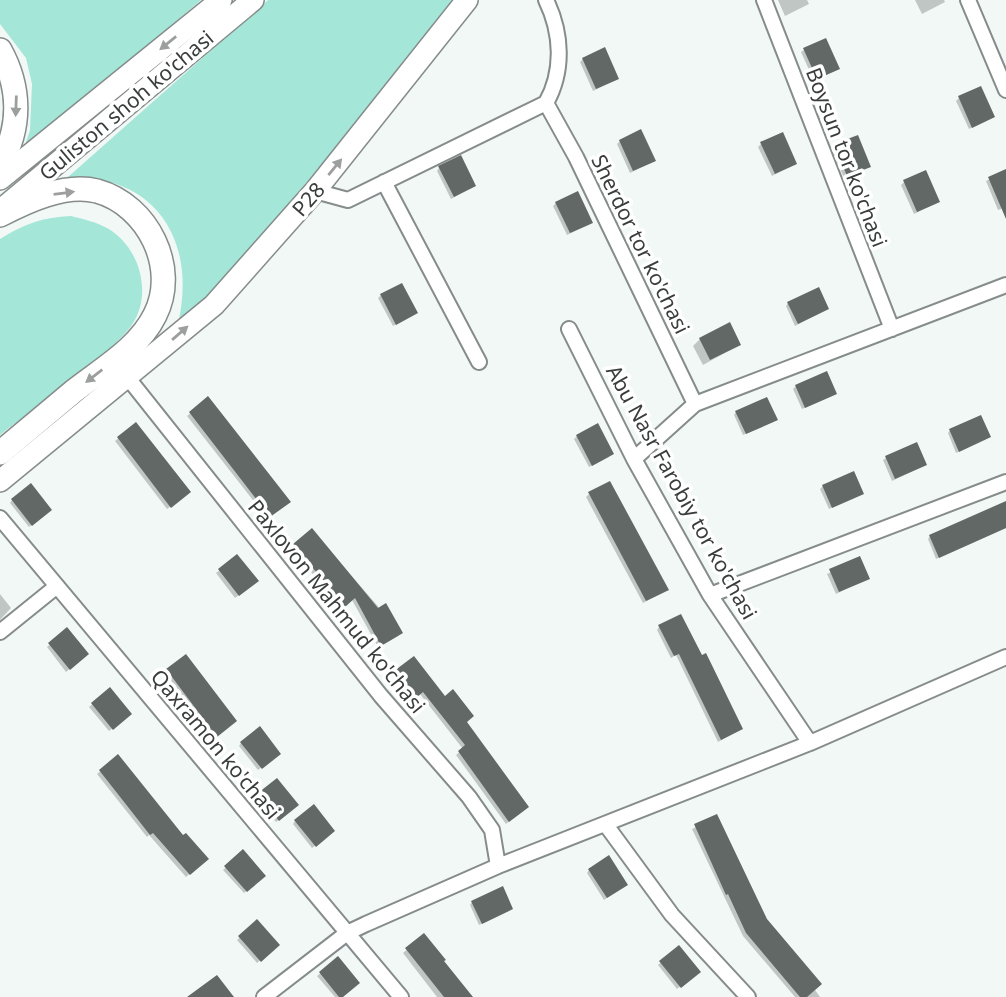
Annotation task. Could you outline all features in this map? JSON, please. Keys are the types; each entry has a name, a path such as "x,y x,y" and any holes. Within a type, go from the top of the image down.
{"main road":[{"name":"Guliston shoh ko'chasi","path":"0,179 221,0"},
{"name":"Guliston shoh ko'chasi","path":"0,213 253,0"},
{"name":"Р28","path":"0,481 214,305 315,191 467,0"},
{"name":"Guliston shoh ko'chasi","path":"0,50 17,89 15,119 8,151 0,164"},
{"name":"Guliston shoh ko'chasi","path":"0,213 24,202 62,191 96,191 128,208 153,237 165,265 163,295 142,336 0,453"}],"street":[{"path":"315,191 348,200 546,103 555,86 560,50 551,12 545,0"},
{"name":"Boysun tor ko'chasi","path":"764,0 892,329"},
{"path":"968,0 1006,90"},
{"name":"Sherdor tor ko'chasi","path":"546,103 695,404"},
{"path":"384,182 479,362"},
{"path":"634,459 695,404 1006,285"},
{"name":"Abu Nasr Farobiy tor ko'chasi","path":"569,329 634,459 710,595 810,743"},
{"name":"Paxlovon Mahmud ko'chasi","path":"128,378 381,696 469,797 492,830 498,866"},
{"path":"710,595 1006,482"},
{"name":"Qaxramon ko'chasi","path":"0,518 401,997"},
{"path":"0,632 57,586"},
{"path":"264,997 346,933 498,866 810,743 1006,657"},
{"path":"606,825 672,915 748,997"}],"green space":[{"path":"0,0 201,0 23,151 30,130 32,84 26,58 0,24"},
{"path":"268,0 458,0 208,301 178,324 182,294 181,267 175,241 164,219 147,201 126,188 99,179 68,177"},
{"path":"71,216 107,228 128,248 136,260 140,274 141,304 128,330 115,344 0,435 0,239 34,222"}],"building":[{"path":"826,38 840,69 817,79 803,48"},
{"path":"605,47 619,79 596,89 582,58"},
{"path":"981,86 995,117 972,128 958,96"},
{"path":"641,129 656,161 633,171 619,140"},
{"path":"783,132 797,164 775,174 760,142"},
{"path":"858,135 871,167 847,176 834,144"},
{"path":"461,155 476,186 454,197 438,166"},
{"path":"1006,169 1006,219 988,177"},
{"path":"926,170 940,202 917,212 903,180"},
{"path":"578,191 593,223 570,233 555,202"},
{"path":"402,283 418,313 396,325 380,294"},
{"path":"819,287 829,309 798,324 787,302"},
{"path":"730,322 741,345 710,360 699,338"},
{"path":"827,371 837,394 805,408 795,385"},
{"path":"208,396 291,502 270,517 189,412"},
{"path":"767,397 778,420 746,434 735,411"},
{"path":"981,415 991,437 959,452 949,429"},
{"path":"136,422 191,492 171,508 117,437"},
{"path":"598,423 614,454 592,466 576,435"},
{"path":"917,442 927,465 895,479 885,456"},
{"path":"854,471 864,494 832,508 822,485"},
{"path":"610,481 669,590 646,601 588,492"},
{"path":"31,483 52,510 32,526 11,499"},
{"path":"1006,501 1006,528 939,558 929,535"},
{"path":"312,528 378,608 386,603 403,633 381,646 355,598 345,607 293,544"},
{"path":"237,554 259,581 239,596 218,569"},
{"path":"860,556 870,579 839,592 829,569"},
{"path":"681,614 702,655 706,653 743,729 721,740 679,654 674,656 658,625"},
{"path":"67,627 89,654 70,670 48,643"},
{"path":"186,654 237,721 217,737 166,669"},
{"path":"414,656 445,696 453,689 474,716 467,722 529,807 509,822 458,751 465,745 423,692 416,698 394,671"},
{"path":"110,687 132,714 113,730 91,703"},
{"path":"260,726 281,754 262,769 240,742"},
{"path":"118,754 183,835 186,833 209,859 190,875 153,833 150,835 99,770"},
{"path":"277,778 299,805 279,821 258,793"},
{"path":"314,804 335,831 316,847 294,820"},
{"path":"717,814 767,919 822,984 807,997 800,997 746,933 728,894 726,895 694,824"},
{"path":"243,849 266,876 247,892 224,866"},
{"path":"609,855 628,885 607,898 588,869"},
{"path":"503,886 513,909 482,924 471,901"},
{"path":"257,919 280,945 261,962 238,936"},
{"path":"424,933 473,997 444,997 405,948"},
{"path":"679,945 701,972 681,988 659,961"},
{"path":"338,956 360,983 343,997 339,997 319,972"},
{"path":"217,975 234,997 187,997"}]}
